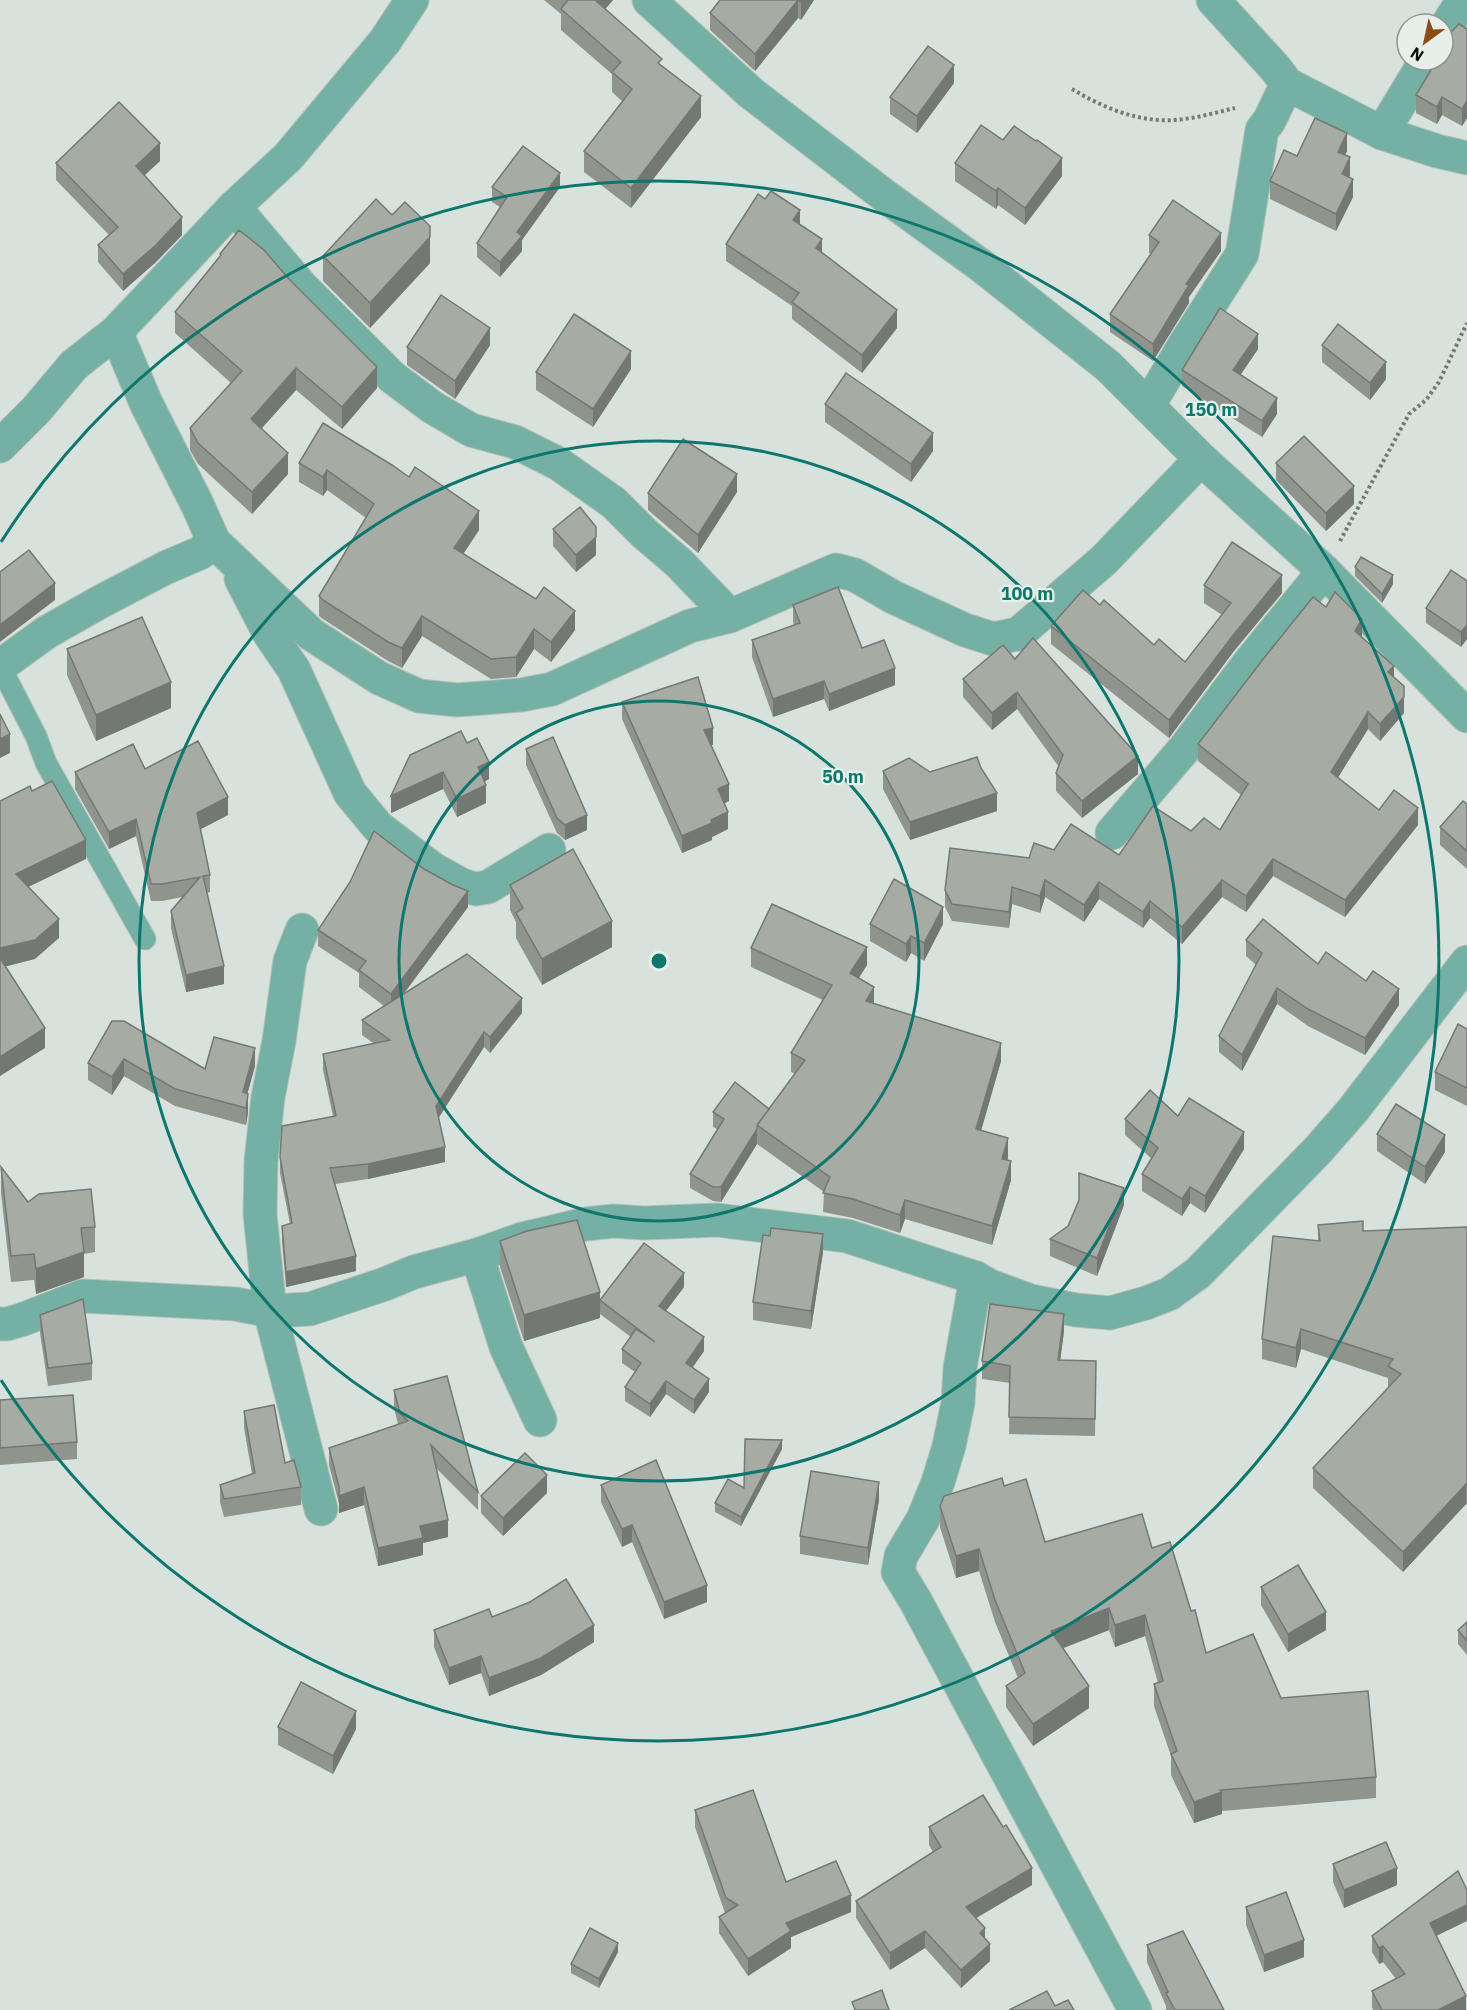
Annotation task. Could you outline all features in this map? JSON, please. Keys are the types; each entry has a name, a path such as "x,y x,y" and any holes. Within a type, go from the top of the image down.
{"street":[{"path":"0,446 36,410 74,365 116,332 234,207 288,158 385,41 412,0"},
{"path":"1213,0 1287,84 1382,133 1437,152 1467,158"},
{"path":"662,4 751,93 885,196 983,267 1108,366 1201,459 1323,571 1467,716"},
{"path":"1382,133 1419,72"},
{"path":"1149,406 1242,254 1262,130 1269,121 1287,84"},
{"path":"234,207 302,286 392,377 432,407 471,429 515,442 559,464 614,503 679,563 730,616"},
{"path":"116,332 146,403 198,506 269,633 294,670 350,793 378,827 433,869 462,885 476,889 488,887 549,850"},
{"path":"222,550 311,634 379,678 419,696 457,700 521,695 552,689 690,626 730,616 836,570 855,575 893,597 965,630 993,639 1018,634 1104,560 1201,459"},
{"path":"0,666 47,632 119,592 200,553 222,550"},
{"path":"1112,833 1185,748 1323,571"},
{"path":"302,930 290,961 279,1041 268,1097 261,1161 260,1214 270,1311 321,1509"},
{"path":"0,1324 14,1322 83,1296 236,1304 270,1311 310,1309 414,1272 477,1255 522,1239 586,1224 614,1221 644,1223 717,1221 847,1236 976,1278 990,1286 1030,1300 1076,1310 1110,1313 1169,1294 1198,1273 1318,1150 1353,1110 1467,962"},
{"path":"477,1255 506,1347 540,1420"},
{"path":"976,1278 960,1368 958,1403 949,1446 923,1519 900,1556 898,1572 1135,2010"}],"lane":[{"path":"0,666 36,736 46,762 145,939"}],"path":[{"path":"1072,89 1122,114 1154,119 1182,120 1235,108"},
{"path":"1323,571 1409,414 1426,400 1439,381 1467,322"}],"building":[{"path":"568,0 595,0 662,59 658,63 701,96 631,188 584,151 632,89 612,72 621,62 561,9"},
{"path":"720,0 798,0 755,54 710,13"},
{"path":"1459,24 1467,29 1467,101 1462,109 1442,97 1437,107 1416,95 1430,72 1455,72 1455,28"},
{"path":"928,46 954,65 917,116 890,97"},
{"path":"119,102 160,143 136,166 182,217 156,245 123,274 98,245 118,227 56,163"},
{"path":"1315,118 1347,133 1338,152 1350,157 1342,174 1353,179 1336,214 1270,181 1284,150 1297,156"},
{"path":"981,125 1003,140 1014,126 1062,158 1025,208 998,188 996,191 955,163"},
{"path":"523,146 560,173 517,232 522,236 500,262 477,243 507,197 492,187"},
{"path":"771,191 800,210 793,220 822,239 816,248 897,310 862,355 792,302 799,293 726,244 758,194 765,199"},
{"path":"376,199 392,215 405,202 430,226 430,237 370,303 323,256"},
{"path":"1173,200 1221,233 1186,284 1189,285 1153,344 1110,314 1159,242 1149,235"},
{"path":"239,230 264,250 288,278 377,367 342,407 296,368 251,419 288,453 252,492 198,443 190,428 242,371 175,312"},
{"path":"441,295 490,328 455,381 407,347"},
{"path":"1220,308 1258,334 1233,370 1277,398 1262,421 1182,370"},
{"path":"574,314 631,351 593,409 536,372"},
{"path":"1338,324 1386,362 1370,383 1322,345"},
{"path":"846,373 933,433 911,464 825,404"},
{"path":"323,423 409,477 415,467 479,511 454,548 536,599 544,587 575,611 551,642 534,629 516,657 491,659 422,616 402,648 388,642 323,600 319,596 374,504 327,470 323,477 299,463"},
{"path":"1304,436 1354,486 1326,513 1276,463"},
{"path":"683,439 737,474 698,535 648,493"},
{"path":"580,507 596,527 596,537 576,555 553,529"},
{"path":"1232,542 1282,575 1169,720 1051,626 1083,590 1100,605 1104,600 1154,645 1159,639 1185,662 1231,603 1204,585"},
{"path":"29,550 55,583 0,625 0,572"},
{"path":"1361,557 1393,575 1382,594 1355,567"},
{"path":"1451,570 1467,581 1467,625 1461,632 1426,608"},
{"path":"838,587 862,648 884,640 895,668 829,694 824,681 773,699 752,640 800,623 793,605"},
{"path":"1335,592 1362,619 1355,631 1394,666 1388,672 1404,686 1404,697 1380,724 1368,712 1331,772 1379,810 1394,790 1418,808 1345,900 1273,859 1246,896 1222,880 1182,927 1150,901 1143,912 1099,882 1084,905 1045,880 1040,896 1012,887 1009,912 952,904 945,890 950,848 1029,858 1034,843 1054,850 1071,824 1119,855 1153,806 1191,831 1204,818 1220,830 1248,784 1198,744 1313,597 1326,607"},
{"path":"142,617 171,682 96,715 67,649"},
{"path":"1033,638 1138,756 1082,801 1056,773 1063,755 1017,692 992,713 963,679 1003,645 1015,659"},
{"path":"698,677 713,728 704,730 729,784 718,789 728,812 711,820 712,823 682,836 622,702"},
{"path":"0,714 10,734 0,739"},
{"path":"461,731 467,743 477,738 489,762 478,767 486,785 457,799 443,772 391,796 410,755"},
{"path":"553,737 587,815 565,825 557,818 526,749"},
{"path":"198,741 228,797 197,813 210,875 203,876 224,966 186,975 171,911 200,877 151,884 136,819 109,832 75,772 133,744 145,769"},
{"path":"977,757 981,768 997,793 910,822 883,771 909,758 930,772"},
{"path":"52,781 86,840 16,874 59,919 35,940 0,948 0,801 30,786 32,791"},
{"path":"1463,801 1467,804 1467,851 1440,827"},
{"path":"374,831 424,869 468,891 391,994 359,970 366,961 318,930 350,882"},
{"path":"573,849 612,921 542,959 516,913 523,908 510,885"},
{"path":"894,879 943,907 924,943 911,936 906,944 870,924"},
{"path":"772,904 867,947 850,973 874,987 866,1001 1001,1043 976,1129 1008,1138 1002,1159 1011,1161 992,1226 905,1200 900,1215 853,1199 823,1193 830,1177 757,1125 805,1060 791,1053 832,985 751,948"},
{"path":"1263,919 1318,964 1326,952 1366,981 1373,971 1399,989 1365,1038 1308,1009 1277,988 1242,1055 1219,1036 1262,953 1246,940"},
{"path":"467,954 522,998 490,1037 484,1032 436,1106 445,1147 368,1164 330,1168 356,1256 286,1272 282,1226 292,1223 280,1157 282,1126 336,1116 323,1054 390,1040 362,1020"},
{"path":"0,958 45,1028 0,1057"},
{"path":"112,1021 124,1021 205,1069 214,1037 255,1048 243,1092 248,1094 246,1108 175,1089 124,1059 112,1077 88,1063"},
{"path":"1458,1024 1467,1029 1467,1088 1435,1072"},
{"path":"735,1082 769,1109 757,1125 757,1129 721,1187 713,1187 690,1174 724,1119 713,1112"},
{"path":"1150,1090 1178,1116 1189,1098 1244,1132 1205,1196 1190,1187 1182,1199 1142,1174 1158,1148 1125,1119"},
{"path":"1396,1104 1445,1135 1425,1167 1377,1134"},
{"path":"1,1167 28,1202 39,1194 91,1189 95,1227 81,1228 84,1252 36,1269 34,1254 11,1256"},
{"path":"1079,1173 1124,1188 1097,1258 1050,1239 1068,1226 1079,1200"},
{"path":"577,1220 600,1292 524,1315 500,1241 527,1231"},
{"path":"1363,1221 1363,1231 1467,1227 1467,1485 1403,1552 1313,1468 1401,1374 1388,1366 1393,1359 1301,1329 1296,1348 1262,1339 1273,1236 1320,1241 1318,1225"},
{"path":"771,1228 823,1234 811,1311 753,1302 763,1235 770,1236"},
{"path":"644,1243 684,1273 659,1306 704,1337 686,1363 709,1379 694,1400 666,1381 650,1404 625,1387 641,1363 622,1349 636,1329 655,1342 600,1300"},
{"path":"83,1299 92,1363 48,1368 40,1315"},
{"path":"990,1304 1064,1314 1058,1360 1096,1361 1095,1419 1009,1417 1010,1366 982,1361"},
{"path":"447,1376 478,1492 431,1445 448,1520 420,1526 423,1538 378,1548 364,1487 339,1496 339,1487 329,1448 408,1421 400,1413 394,1390"},
{"path":"73,1395 77,1442 0,1448 0,1400"},
{"path":"274,1405 285,1463 294,1460 301,1487 224,1499 220,1485 255,1473 244,1411"},
{"path":"745,1439 782,1440 741,1517 715,1503 728,1479 744,1488"},
{"path":"525,1453 547,1475 503,1518 481,1496"},
{"path":"656,1460 707,1585 664,1602 632,1525 622,1529 601,1485"},
{"path":"811,1471 879,1482 868,1548 800,1536"},
{"path":"1002,1478 1004,1486 1026,1479 1045,1542 1142,1514 1152,1548 1170,1542 1191,1611 1195,1610 1206,1653 1253,1634 1281,1698 1368,1691 1376,1777 1220,1790 1222,1792 1194,1802 1171,1754 1177,1751 1154,1684 1163,1681 1145,1615 1115,1625 1109,1608 1051,1631 1089,1686 1033,1724 1006,1686 1025,1673 995,1600 979,1549 956,1556 940,1506 944,1496"},
{"path":"1298,1565 1326,1612 1288,1634 1261,1587"},
{"path":"566,1579 594,1625 541,1658 489,1678 481,1656 449,1668 434,1630 489,1609 492,1617 530,1602"},
{"path":"1467,1622 1467,1641 1458,1630"},
{"path":"301,1682 356,1711 333,1756 278,1727"},
{"path":"753,1790 786,1882 836,1861 851,1895 786,1923 791,1931 748,1959 719,1917 738,1905 726,1898 695,1810"},
{"path":"983,1795 1003,1827 1006,1825 1032,1868 966,1907 985,1928 980,1933 990,1944 961,1970 925,1931 890,1953 856,1901 941,1847 929,1827"},
{"path":"1386,1842 1397,1868 1344,1890 1333,1864"},
{"path":"1458,1871 1467,1890 1467,1905 1430,1923 1466,1996 1438,2010 1382,2010 1372,1991 1405,1974 1383,1946 1379,1948 1372,1936"},
{"path":"1286,1892 1304,1940 1264,1955 1246,1907"},
{"path":"590,1928 618,1943 599,1979 571,1964"},
{"path":"1183,1931 1224,2010 1175,2010 1166,1993 1168,1992 1147,1945"},
{"path":"882,1990 889,2010 855,2010 852,2002"},
{"path":"1047,1991 1055,2006 1068,2000 1074,2010 1009,2010"}]}
